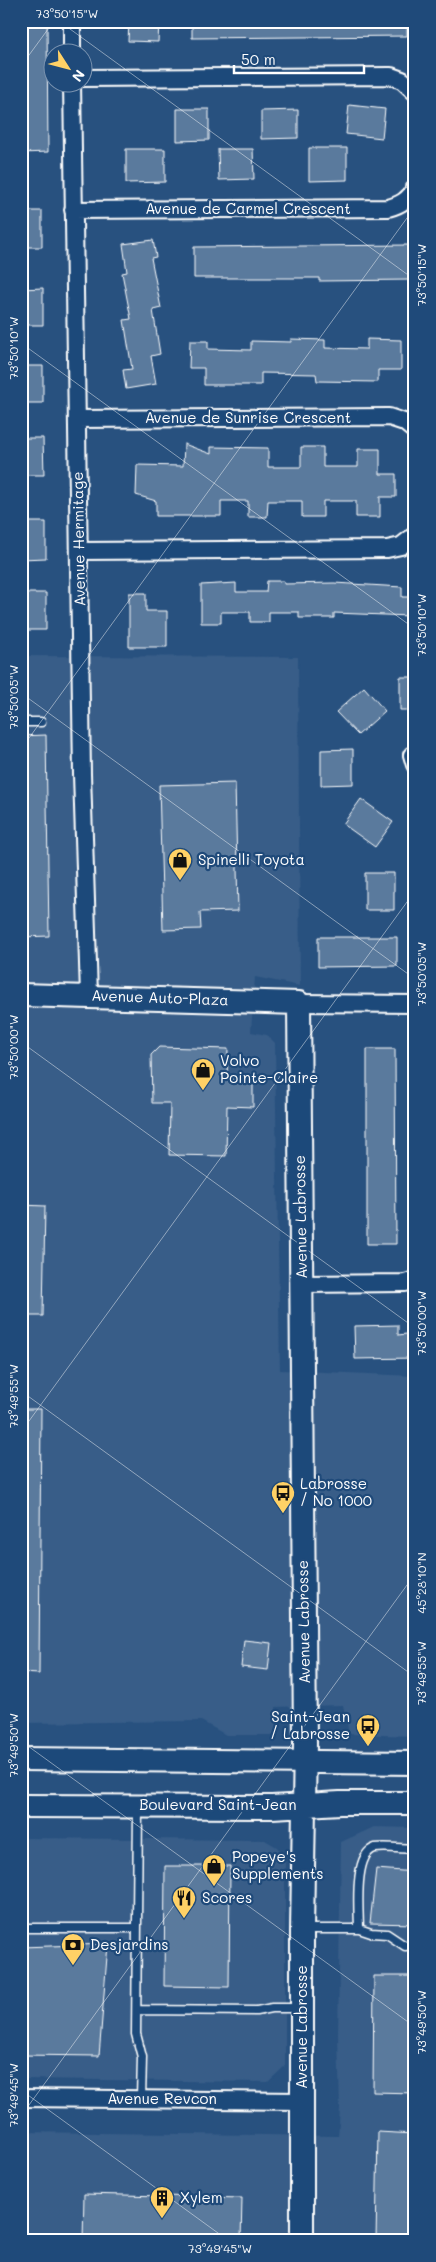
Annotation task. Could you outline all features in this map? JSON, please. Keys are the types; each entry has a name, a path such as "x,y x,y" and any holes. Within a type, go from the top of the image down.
{"street":[{"path":"72,21 72,42"},
{"path":"92,78 391,76 402,80 415,92"},
{"name":"Avenue Hermitage","path":"72,92 82,774 89,995"},
{"name":"Avenue de Carmel Crescent","path":"73,210 388,208 399,206 407,200 415,188"},
{"name":"Avenue de Sunrise Crescent","path":"77,420 389,417 404,422 415,431"},
{"path":"80,551 387,549 401,546 415,534"},
{"name":"Avenue Auto-Plaza","path":"21,994 299,1003"},
{"path":"299,1003 415,1004"},
{"name":"Avenue Labrosse","path":"299,1003 305,1762 301,2008 302,2241"},
{"path":"302,1284 406,1283 415,1280"},
{"path":"21,1759 415,1763"},
{"name":"Boulevard Saint-Jean","path":"21,1806 272,1807 340,1802 415,1804"},
{"name":"Avenue Revcon","path":"21,2098 302,2101"}],"lane":[{"path":"21,722 41,722"},
{"path":"138,1806 136,2034 142,2057 141,2100"},
{"path":"359,1929 360,1871 365,1856 376,1848 415,1849"},
{"path":"21,1928 137,1928"},
{"path":"302,1929 359,1929 371,1933 387,1934 405,1946 415,1944"},
{"path":"136,2010 257,2011 272,2008 301,2008"}],"shaded area":[{"path":"21,656 298,657 300,986 255,977 251,1032 267,1035 275,1043 280,1370 415,1376 415,1736 349,1734 343,1705 276,1707 276,1735 226,1735 201,1721 21,1723"},
{"path":"374,1827 415,1828 415,2241 21,2241 21,2132 338,2136 340,2109 338,2035 341,1842"},
{"path":"21,1838 265,1840 277,1847 285,1859 285,2066 268,2082 21,2079"}],"building":[{"path":"21,21 47,21 47,42 42,42 42,92 48,92 48,152 21,153"},
{"path":"129,21 159,21 158,42 128,41"},
{"path":"192,21 407,21 407,36 192,38"},
{"path":"349,105 385,109 382,138 346,134"},
{"path":"177,109 209,109 209,140 177,141"},
{"path":"298,110 298,138 261,139 261,111"},
{"path":"309,148 347,148 347,180 309,181"},
{"path":"126,149 165,149 165,182 126,183"},
{"path":"218,149 253,149 254,179 219,180"},
{"path":"21,211 42,211 42,247 21,247"},
{"path":"153,240 156,257 151,258 161,308 153,310 160,354 151,356 156,384 126,389 123,370 132,369 124,320 131,319 122,273 127,272 123,244"},
{"path":"409,245 410,280 319,281 319,278 194,278 194,247"},
{"path":"43,288 43,325 21,325 21,289"},
{"path":"291,339 325,340 325,348 367,349 367,339 401,340 401,370 378,370 378,382 317,381 316,374 261,373 261,385 204,385 204,368 189,368 190,341 208,341 208,349 251,350 251,341 291,342"},
{"path":"21,366 43,366 43,403 21,403"},
{"path":"21,438 43,438 44,475 21,475"},
{"path":"184,444 211,454 211,447 268,448 268,467 301,467 301,447 323,447 323,467 358,467 358,449 380,449 380,474 396,474 396,497 380,497 380,517 356,517 356,501 323,501 323,517 302,517 302,501 268,501 267,517 248,517 248,501 221,501 221,516 156,516 156,501 136,495 137,465 183,466"},
{"path":"21,522 46,522 46,558 21,559"},
{"path":"267,581 284,581 284,584 334,583 402,587 402,597 411,597 410,616 334,613 334,618 299,618 299,612 269,612 269,622 250,622 250,612 221,612 221,623 201,623 201,585 236,583 236,592 266,592"},
{"path":"21,593 46,593 46,630 21,630"},
{"path":"129,593 146,593 146,611 167,611 167,647 129,647"},
{"path":"400,677 415,677 415,710 400,710"},
{"path":"364,687 385,711 358,735 336,712"},
{"path":"46,735 49,936 21,937 21,736"},
{"path":"353,749 353,784 321,785 321,750"},
{"path":"235,783 238,911 200,912 201,929 163,930 159,785"},
{"path":"361,799 393,822 375,847 343,824"},
{"path":"365,873 394,873 394,910 365,910"},
{"path":"318,937 397,937 397,966 318,967"},
{"name":"Volvo Pointe-Claire","path":"159,1047 228,1049 227,1079 253,1080 253,1107 227,1106 226,1156 169,1155 170,1103 152,1103 151,1055"},
{"path":"367,1049 395,1049 396,1244 367,1244"},
{"path":"21,1205 45,1206 43,1316 21,1316"},
{"path":"398,1325 398,1335 415,1333 415,1358 355,1359 354,1326"},
{"path":"21,1409 41,1409 39,1674 21,1673"},
{"path":"244,1640 271,1643 268,1670 241,1667"},
{"path":"165,1866 230,1866 229,1987 164,1986"},
{"path":"376,1869 415,1872 415,1924 370,1923"},
{"path":"108,1944 99,2056 21,2055 21,1947"},
{"path":"374,1976 415,1976 415,2093 373,2092"},
{"path":"378,2132 415,2134 415,2241 376,2241"},
{"name":"Xylem","path":"84,2194 242,2198 241,2241 83,2241"}],"place":[{"name":"Spinelli Toyota","path":"180,881"},
{"name":"Volvo Pointe-Claire","path":"203,1091"},
{"name":"Labrosse / No 1000","path":"283,1514"},
{"name":"Saint-Jean / Labrosse","path":"368,1747"},
{"name":"Popeye's Supplements","path":"214,1887"},
{"name":"Scores","path":"184,1919"},
{"name":"Desjardins","path":"73,1966"},
{"name":"Xylem","path":"162,2219"}]}
